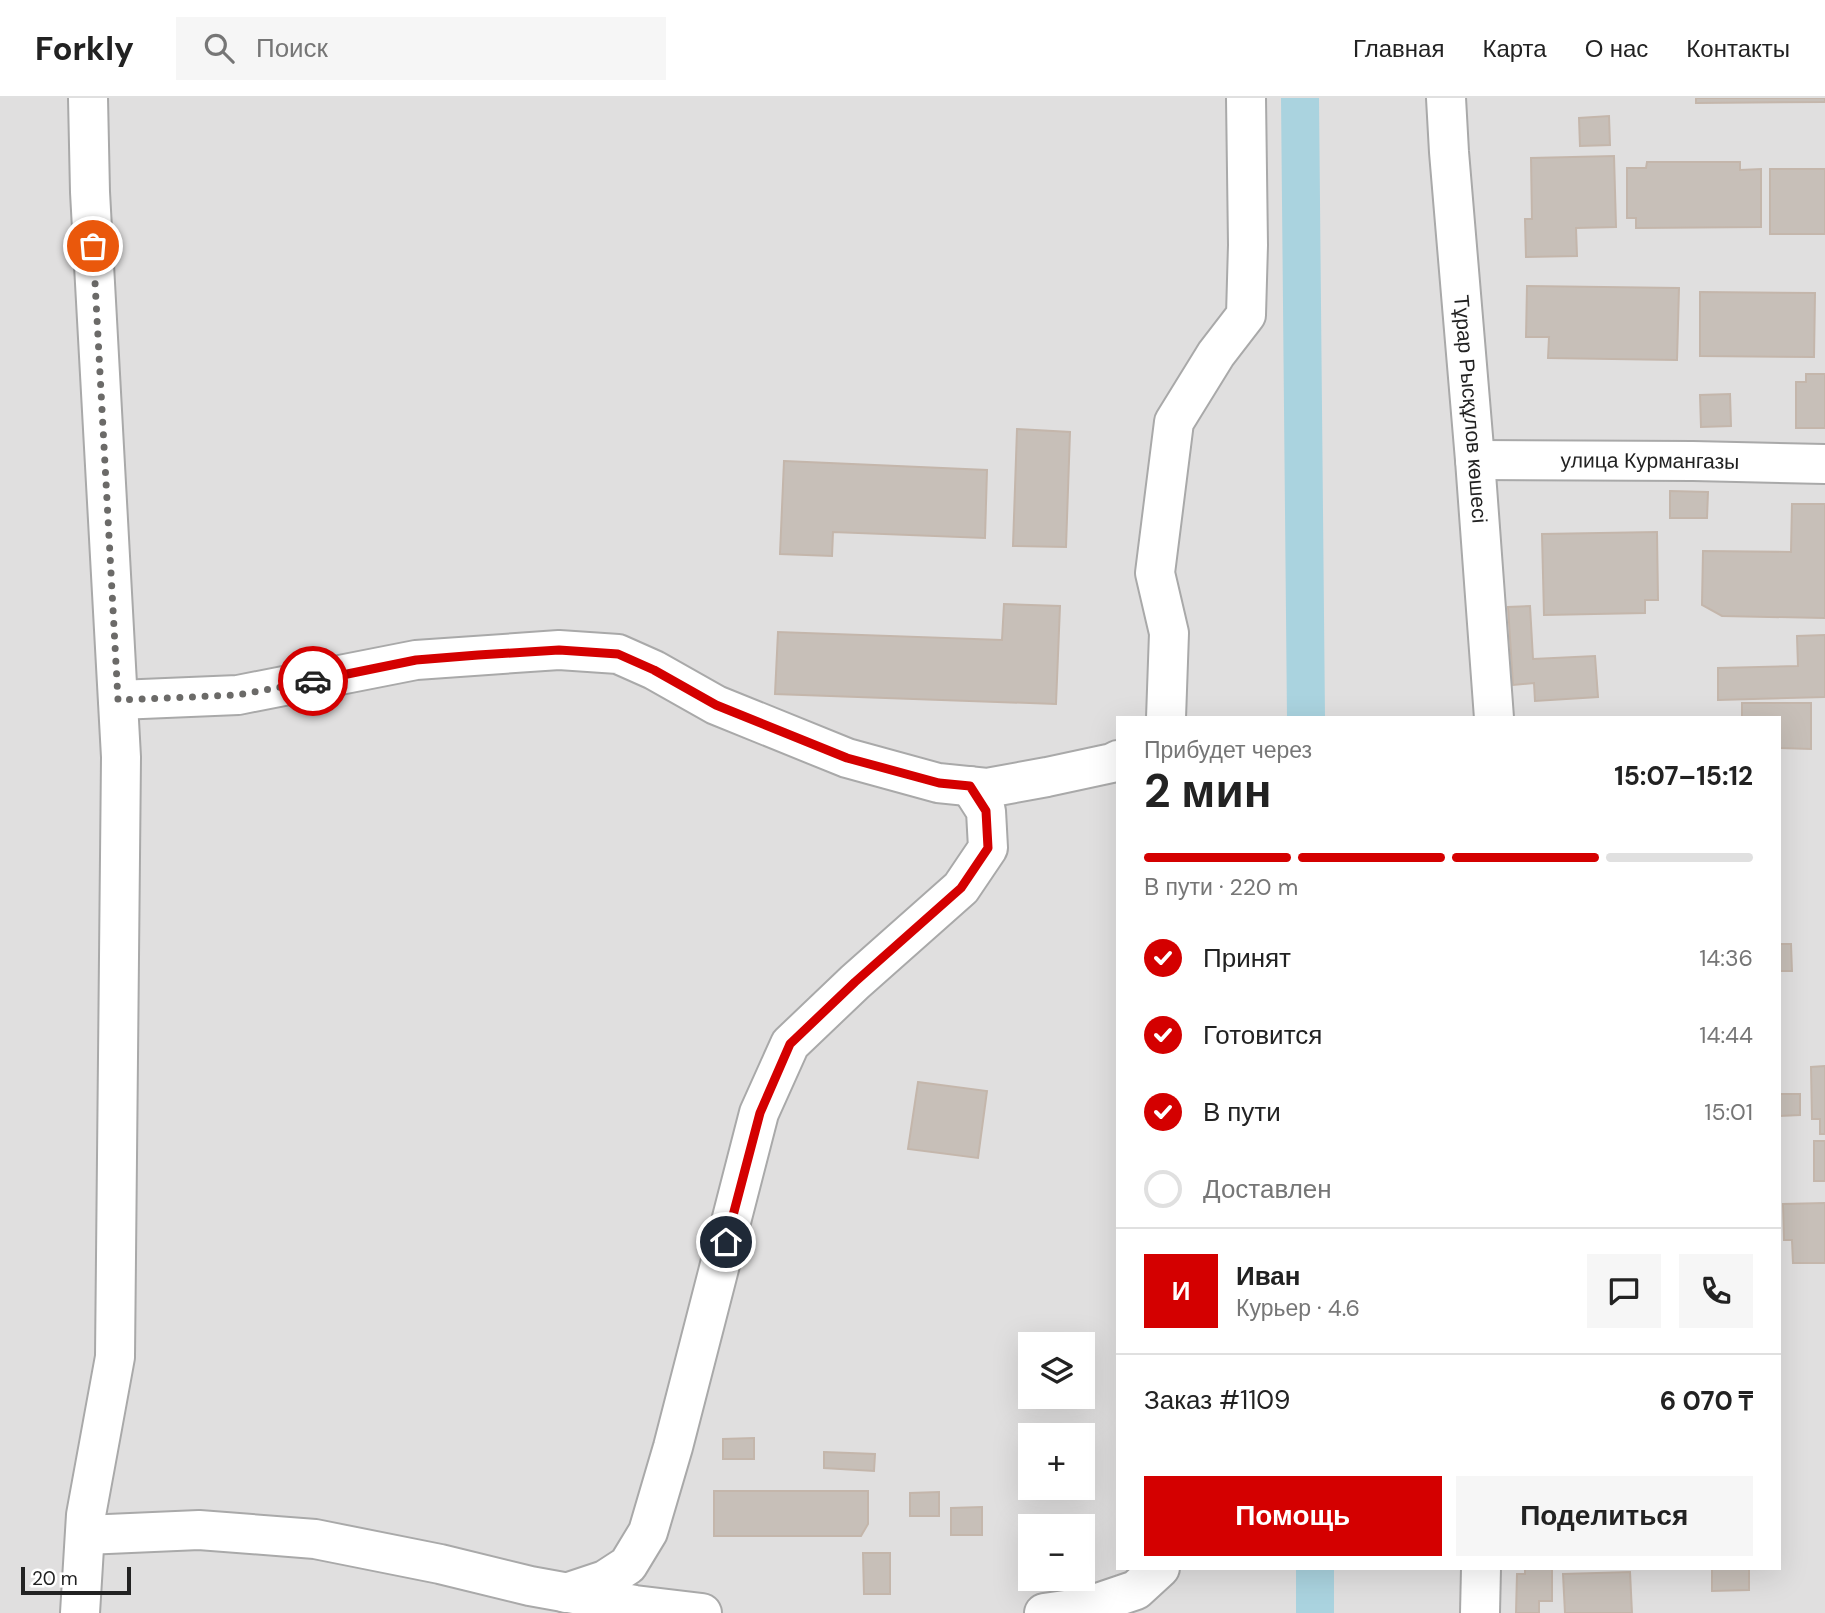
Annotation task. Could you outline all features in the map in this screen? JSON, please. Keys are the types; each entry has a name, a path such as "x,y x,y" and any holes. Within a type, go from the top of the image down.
{"street":[{"path":"80,1613 86,1515 115,1357 121,757 90,192 88,98"},
{"path":"1166,716 1169,633 1155,573 1174,422 1216,355 1246,315 1246,98"},
{"name":"Тұрар Рысқұлов көшесі","path":"1446,98 1494,716"},
{"name":"улица Курмангазы","path":"1475,460 1825,464"},
{"path":"118,700 238,695 416,660 559,650 618,654 654,670 716,705 847,758 939,783 987,788 1116,761"},
{"path":"566,1593 605,1580 628,1564 649,1531 760,1113 790,1044 961,888 988,848 986,811 970,786"},
{"path":"85,1535 199,1530 315,1539 566,1593 702,1613"},
{"path":"1044,1613 1086,1607 1136,1590 1158,1570"},
{"path":"1480,1613 1482,1570"}],"shaded area":[{"path":"0,98 1825,98 1825,1613 0,1613"}],"building":[{"path":"1696,98 1825,98 1825,102 1696,103"},
{"path":"1609,116 1610,145 1580,146 1579,118"},
{"path":"1614,156 1616,227 1576,228 1577,256 1526,257 1525,219 1532,219 1531,158"},
{"path":"1647,162 1740,162 1740,170 1761,169 1761,227 1636,228 1636,218 1627,218 1627,168 1646,168"},
{"path":"1770,169 1825,169 1825,234 1770,234"},
{"path":"1527,286 1679,288 1677,360 1548,358 1549,337 1526,337"},
{"path":"1700,292 1815,293 1814,357 1700,356"},
{"path":"1806,374 1825,374 1825,428 1796,428 1796,382 1806,382"},
{"path":"1730,394 1731,426 1701,427 1700,395"},
{"path":"1017,429 1070,432 1066,547 1013,546"},
{"path":"784,461 987,470 985,538 833,532 832,556 780,554"},
{"path":"1670,491 1708,492 1707,518 1670,518"},
{"path":"1792,504 1825,504 1825,618 1722,616 1702,605 1703,551 1791,552"},
{"path":"1657,532 1658,600 1645,600 1645,613 1544,615 1542,534"},
{"path":"1004,604 1060,606 1056,704 775,694 778,632 1002,640"},
{"path":"1530,606 1533,659 1595,656 1598,697 1535,701 1534,683 1513,685 1508,607"},
{"path":"1825,635 1825,697 1718,700 1718,668 1798,666 1797,636"},
{"path":"1742,703 1811,703 1811,749 1781,748 1781,716 1742,716"},
{"path":"1781,944 1791,944 1792,971 1781,971"},
{"path":"1825,1066 1825,1134 1820,1134 1820,1119 1812,1119 1811,1067"},
{"path":"918,1082 987,1091 978,1158 908,1149"},
{"path":"1781,1094 1800,1094 1800,1115 1781,1116"},
{"path":"1814,1141 1825,1141 1825,1181 1814,1181"},
{"path":"1825,1203 1825,1263 1793,1263 1792,1240 1784,1240 1783,1204"},
{"path":"754,1438 754,1459 723,1459 723,1439"},
{"path":"824,1452 875,1454 874,1471 824,1468"},
{"path":"714,1491 868,1491 868,1524 861,1536 714,1536"},
{"path":"939,1492 939,1516 910,1516 910,1493"},
{"path":"982,1507 982,1535 951,1535 951,1508"},
{"path":"863,1553 890,1553 890,1594 864,1594"},
{"path":"1525,1570 1552,1570 1552,1601 1539,1601 1539,1613 1516,1613 1517,1574 1525,1574"},
{"path":"1712,1570 1749,1570 1749,1590 1712,1591"},
{"path":"1630,1572 1632,1613 1565,1613 1563,1574"}],"waterway":[{"path":"1300,98 1306,716"},
{"path":"1315,1570 1315,1613"}],"way so far":[{"path":"93,246 118,700 238,695 313,681"}],"route":[{"path":"313,681 416,660 559,650 618,654 654,670 716,705 847,758 939,783 970,786 986,811 988,848 961,888 790,1044 760,1113 726,1242"}]}
